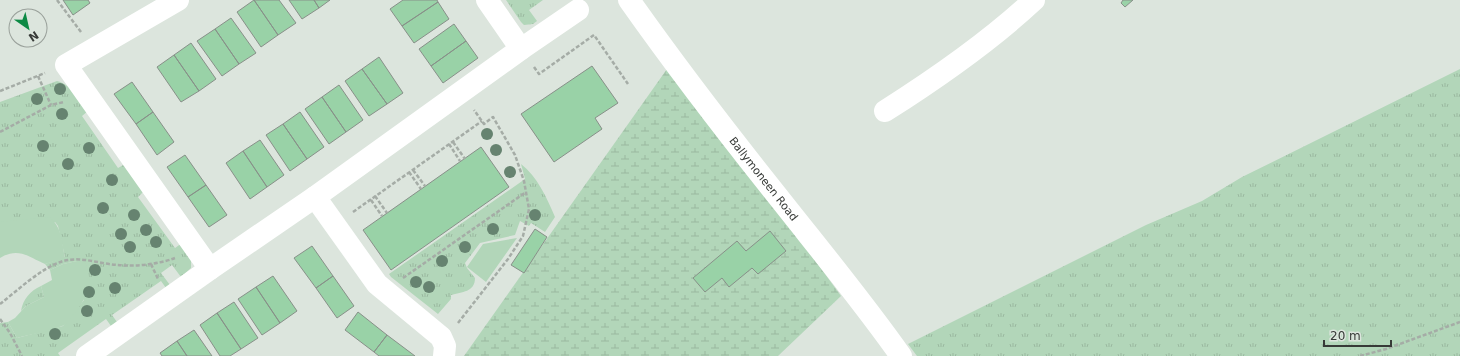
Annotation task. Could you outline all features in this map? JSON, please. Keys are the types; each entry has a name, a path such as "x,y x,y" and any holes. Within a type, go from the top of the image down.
{"street":[{"path":"178,0 66,65 210,269"},
{"path":"488,0 521,49"},
{"name":"Ballymoneen Road","path":"629,0 665,51 762,178 832,265 901,356"},
{"path":"885,111 914,93 1004,27 1034,0"},
{"path":"87,356 315,197 521,49 578,10"},
{"path":"315,197 377,284 442,347"}],"path":[{"path":"58,0 94,50"},
{"path":"521,49 539,74 594,35 628,84"},
{"path":"0,91 66,65"},
{"path":"38,76 51,105"},
{"path":"0,132 51,105 69,101 85,91"},
{"path":"442,347 455,327 508,259 523,236 529,209 524,181 515,155 502,130 493,117 484,124 461,92"},
{"path":"330,218 341,210 346,217 482,121"},
{"path":"453,142 464,158"},
{"path":"449,144 460,161"},
{"path":"413,170 425,186"},
{"path":"409,172 421,189"},
{"path":"387,293 394,285 526,192"},
{"path":"375,196 387,213"},
{"path":"371,200 382,216"},
{"path":"0,304 48,267 64,261 79,259 119,265 151,264 166,262 194,246"},
{"path":"0,319 10,333 22,356"},
{"path":"1360,356 1386,349 1460,322"}],"green space":[{"path":"506,0 543,0 529,10 537,21 533,24 524,25"},
{"path":"667,69 812,256 841,296 778,356 464,356"},
{"path":"1460,69 1460,356 917,356 908,344 1146,225 1202,201 1242,177"},
{"path":"57,81 71,89 88,111 82,116 118,168 125,164 144,191 138,197 175,248 182,243 191,258 191,268 181,277 172,265 161,273 170,285 166,288 161,281 112,315 117,322 111,326 106,319 58,353 60,356 0,356 0,323 8,322 17,338 63,326 84,300 77,261 63,264 50,270 45,264 65,257 58,226 55,222 0,222 0,102"},
{"path":"521,164 537,181 555,217 545,232 531,223 529,226 520,221 515,235 480,243 465,263 475,278 473,286 467,291 451,295 451,299 438,314 391,277 389,274 525,179"},
{"path":"49,217 57,225 59,230 65,258 45,264 28,256 17,253 12,253 0,258 0,222"},
{"path":"517,238 486,282 467,267 483,244"},
{"path":"77,261 85,263 88,270 89,284 88,291 77,310 63,325 51,330 17,338 8,322 15,318 26,306 44,297 41,286 52,280 50,270 63,264"},
{"path":"41,286 44,297 26,306 21,311 23,303 28,296"}],"building":[{"path":"63,0 88,0 90,3 73,15"},
{"path":"254,0 278,35 261,47 237,12"},
{"path":"254,0 279,0 296,23 278,35"},
{"path":"289,0 314,0 319,8 302,19"},
{"path":"314,0 330,0 319,8"},
{"path":"403,0 437,0 438,2 402,26 390,9"},
{"path":"1123,0 1133,0 1125,7 1121,3"},
{"path":"438,2 449,19 414,43 402,26"},
{"path":"231,18 256,53 239,64 215,29"},
{"path":"454,24 466,41 431,66 419,49"},
{"path":"215,29 239,64 222,76 197,41"},
{"path":"466,41 478,58 443,83 431,66"},
{"path":"191,43 216,79 199,91 174,55"},
{"path":"174,55 199,91 181,102 157,67"},
{"path":"379,57 403,93 387,104 362,69"},
{"path":"592,66 618,103 595,118 602,129 554,162 521,114"},
{"path":"362,69 387,104 369,116 345,81"},
{"path":"132,82 153,112 136,124 114,94"},
{"path":"339,85 363,120 346,132 322,97"},
{"path":"322,97 346,132 329,144 305,109"},
{"path":"153,112 174,142 157,155 136,124"},
{"path":"300,112 324,147 307,159 283,124"},
{"path":"283,124 307,159 290,171 266,135"},
{"path":"260,140 284,175 267,187 243,151"},
{"path":"481,147 509,187 391,270 363,230"},
{"path":"243,151 267,187 250,199 226,163"},
{"path":"185,155 206,185 188,197 167,167"},
{"path":"206,185 227,215 209,227 188,197"},
{"path":"535,229 547,237 524,273 511,265"},
{"path":"770,231 786,251 758,274 752,268 729,287 722,278 705,292 693,278 737,241 746,251"},
{"path":"312,246 333,276 316,288 294,258"},
{"path":"273,276 297,311 280,323 256,287"},
{"path":"333,276 354,306 337,318 316,288"},
{"path":"256,287 280,323 262,335 238,299"},
{"path":"234,302 258,338 241,349 217,313"},
{"path":"358,312 387,335 374,352 345,330"},
{"path":"217,313 241,349 230,356 220,356 200,325"},
{"path":"194,330 212,356 187,356 177,341"},
{"path":"387,335 415,356 379,356 374,352"},
{"path":"177,341 187,356 162,356 160,353"}]}
